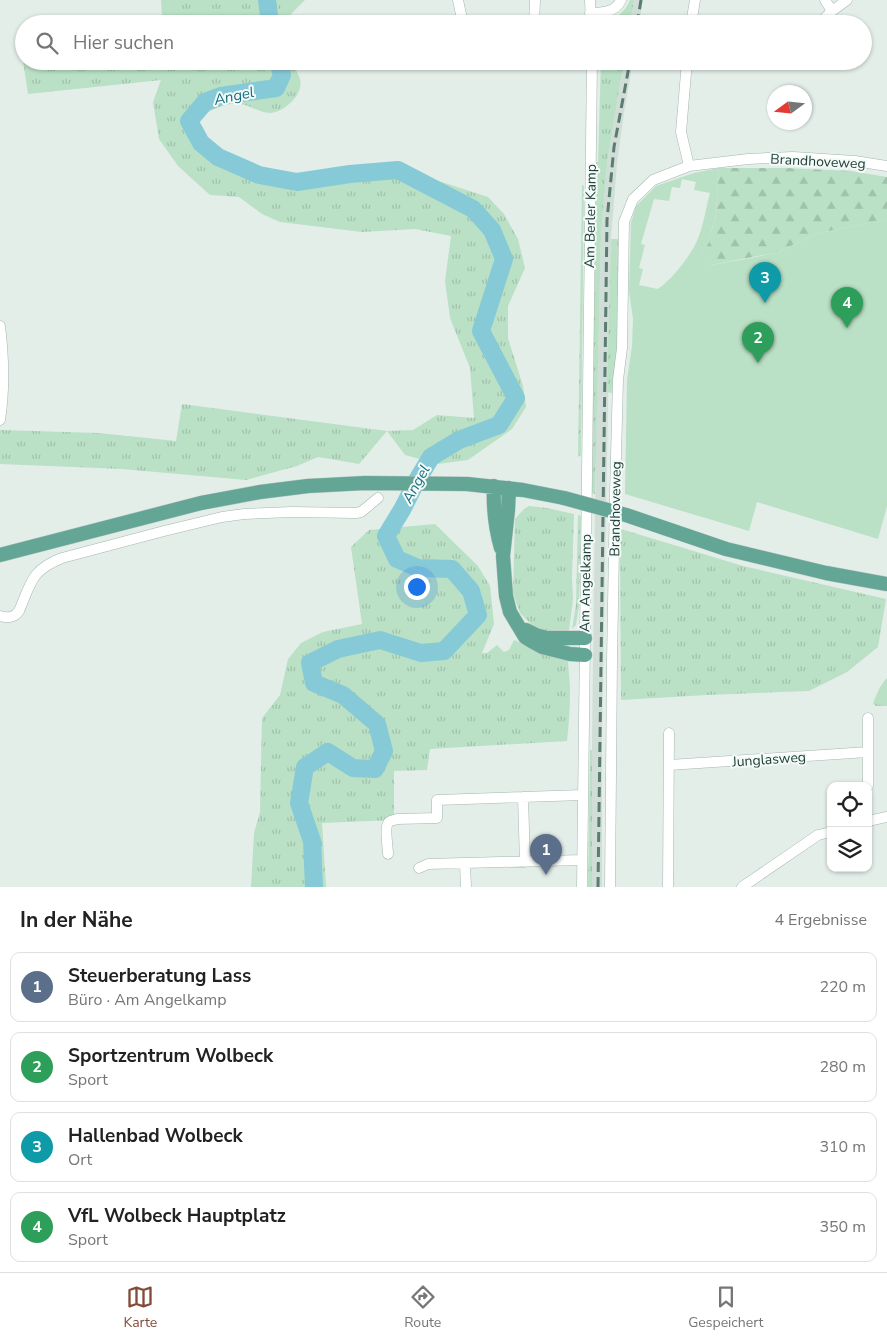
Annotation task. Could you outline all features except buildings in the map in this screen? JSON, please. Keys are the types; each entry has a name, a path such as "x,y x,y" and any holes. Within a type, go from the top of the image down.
{"main road":[{"path":"0,555 201,504 260,492 365,482 466,484 509,488 564,498 626,515 726,550 826,573 887,584"},
{"path":"494,486 493,506 496,532 503,556 507,601 513,617 525,636 542,647 570,654 584,655"},
{"path":"503,556 509,488"},
{"path":"520,628 547,638 585,638"}],"street":[{"path":"458,0 461,15"},
{"path":"534,15 535,0"},
{"path":"590,0 590,13 612,10 621,0"},
{"path":"692,15 695,0"},
{"path":"825,0 832,11"},
{"path":"828,15 847,0"},
{"name":"Am Berler Kamp","path":"588,370 592,70"},
{"path":"685,70 681,132 689,166"},
{"name":"Brandhoveweg","path":"610,887 618,380 622,348 624,222 633,198 653,180 689,166 748,159 793,157 855,161 887,166"},
{"path":"0,326 4,371 0,420"},
{"name":"Am Angelkamp","path":"582,887 588,370"},
{"path":"0,616 13,617 19,611 34,576 45,566 62,558 222,517 273,513 356,513 361,512 378,498"},
{"path":"868,718 868,782"},
{"path":"668,887 669,733"},
{"name":"Junglasweg","path":"669,765 868,752"},
{"path":"388,854 386,827 388,823 391,820 397,819 437,818 437,800 582,795"},
{"path":"523,797 525,862"},
{"path":"872,821 887,817"},
{"path":"742,887 818,836 827,833"},
{"path":"419,868 428,864 582,860"},
{"path":"465,864 466,887"}],"shaded area":[{"path":"634,0 643,0 640,15 632,15"},
{"path":"622,70 631,70 617,164 611,239 602,735 602,887 592,887 596,435 601,237 607,163"}],"green space":[{"path":"161,0 305,0 290,15 162,15"},
{"path":"630,0 634,0 632,15 618,15 622,12"},
{"path":"24,70 296,70 300,79 299,91 287,106 270,113 240,104 228,104 217,108 197,120 201,143 218,157 259,175 297,182 350,174 398,170 417,174 488,197 504,214 518,239 525,268 508,306 508,338 523,386 526,407 512,429 468,460 438,464 405,455 387,431 413,430 437,415 474,418 470,368 450,318 445,281 451,236 415,229 362,232 280,222 262,214 239,197 210,195 178,166 159,139 153,102 161,80 28,94"},
{"path":"601,70 622,70 607,163 601,236 595,494 592,493 596,162 598,162"},
{"path":"719,168 786,168 851,171 887,177 887,219 815,234 779,252 711,265 701,253 708,244 716,215"},
{"path":"719,168 716,214 708,244 701,253 711,265 779,252 815,234 887,219 887,506 878,539 757,502 749,531 625,494 627,380 632,346 633,319 629,291 631,223 636,206 656,186 694,173","holes":["682,179 696,182 694,190 710,193 702,228 694,247 678,270 658,289 639,285 643,269 639,268 645,245 641,244 654,199 669,201 672,187 680,188"]},
{"path":"582,185 584,186 581,455 578,457"},
{"path":"611,239 619,239 618,344 612,393 607,392"},
{"path":"182,404 387,431 359,464 318,457 297,466 246,480 122,469 0,464 0,430 99,433 176,441"},
{"path":"529,506 574,514 573,599 569,631 551,632 533,626 520,613 513,593 515,519"},
{"path":"578,515 581,516 579,605 576,625 572,629 576,605"},
{"path":"435,524 478,566 490,586 494,624 482,653 487,653 497,645 504,652 509,650 514,640 546,653 568,658 570,696 567,741 430,749 427,770 394,771 394,820 322,823 326,887 251,887 254,833 260,812 262,718 280,695 288,659 301,643 323,632 362,624 351,547 369,530"},
{"path":"621,529 743,566 886,599 878,647 847,672 809,691 621,700"},
{"path":"887,678 887,706 876,706 873,704 875,697"},
{"path":"590,750 592,750 592,887 588,887"}],"waterway":[{"name":"Angel","path":"267,0 269,15"},
{"name":"Angel","path":"281,70 282,75 276,88 221,96 205,102 189,121 201,143 218,157 259,175 297,182 350,174 398,170 473,209 492,230 504,259 481,331 516,398 499,425 459,440 431,457 386,536 397,559 418,568 452,569 471,591 478,615 444,651 421,653 380,640 338,649 310,663 314,683 343,695 377,724 384,751 375,769 353,768 328,752 305,767 299,803 312,841 314,887"}],"railway":[{"path":"638,15 641,0"},
{"path":"598,887 607,220 614,147 628,70"}],"place":[{"name":"Hallenbad Wolbeck","path":"765,303"},
{"name":"VfL Wolbeck Hauptplatz","path":"847,328"},
{"name":"Sportzentrum Wolbeck","path":"758,363"},
{"name":"Steuerberatung Lass","path":"546,875"}]}
